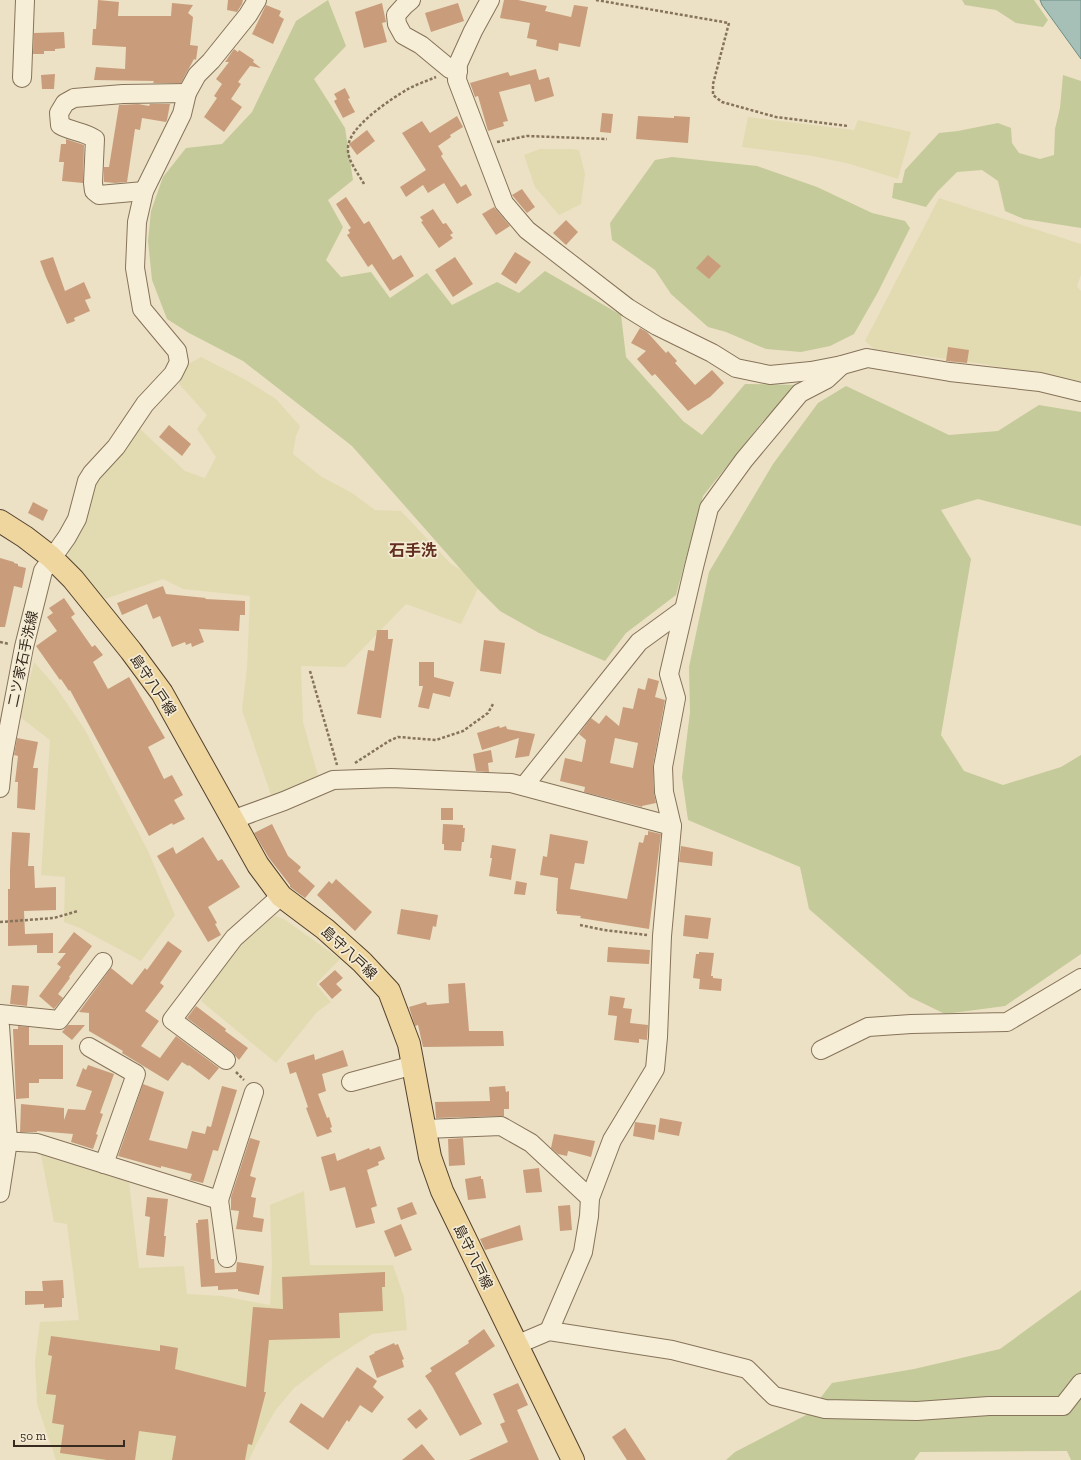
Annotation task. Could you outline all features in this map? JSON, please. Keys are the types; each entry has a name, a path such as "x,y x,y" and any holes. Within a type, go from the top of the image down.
{"main road":[{"name":"島守八戸線","path":"0,521 26,537 52,557 73,579 162,693 258,865 281,896 325,930 362,962 389,991 410,1044 430,1157 442,1191 573,1460"}],"street":[{"path":"22,78 25,0"},
{"name":"二ツ家石手洗線","path":"0,788 3,758 24,647 43,571 77,519 92,472 116,447 145,404 173,374 178,362 177,351 142,309 135,268 137,222 144,191 182,114 187,93 197,74 211,61 248,15 257,0"},
{"path":"411,0 405,4 396,15 397,24 404,35 421,45 454,70 504,203 527,230 628,308 657,326 712,353 736,368 770,375 811,371 868,358 950,372 1040,382 1081,392"},
{"path":"454,70 490,0"},
{"path":"144,191 99,195 94,191 95,139 87,134 68,130 60,125 59,113 65,103 74,98 123,94 187,93"},
{"path":"549,1331 583,1252 590,1216 590,1198 612,1140 655,1069 658,1037 662,936 672,826 664,792 662,767 676,698 669,674 709,508 744,460 800,393 827,379 842,365"},
{"path":"524,786 639,642 684,610"},
{"path":"232,820 284,801 339,776 511,783 672,826"},
{"path":"226,1060 172,1020 234,938 281,896"},
{"path":"0,1014 59,1020 103,962"},
{"path":"821,1050 868,1027 911,1024 1007,1022 1081,978"},
{"path":"0,1026 4,1141 0,1193"},
{"path":"89,1047 136,1074 104,1164"},
{"path":"351,1082 414,1065"},
{"path":"227,1258 219,1200 254,1092"},
{"path":"425,1129 501,1126 532,1143 590,1198"},
{"path":"4,1141 37,1143 219,1200"},
{"path":"516,1345 549,1331 672,1350 747,1369 774,1396 825,1409 917,1411 989,1406 1063,1406 1081,1383"}],"path":[{"path":"596,0 729,23 713,84 713,95 722,102 776,117 848,126"},
{"path":"364,184 350,158 348,148 350,136 360,124 392,98 409,88 454,70"},
{"path":"484,148 498,142 527,136 607,139"},
{"path":"310,671 339,776 389,741 398,737 436,740 463,731 488,713 493,704"},
{"path":"0,922 54,918 78,911"},
{"path":"580,925 604,930 662,936"},
{"path":"226,1060 254,1092"}],"shaded area":[{"path":"748,117 854,130 858,120 911,132 898,179 850,164 813,156 742,147"},
{"path":"540,149 579,150 585,174 581,204 559,215 535,187 524,155"},
{"path":"939,198 1081,244 1081,275 1077,286 1081,291 1081,383 983,364 874,349 865,341"},
{"path":"201,357 246,380 276,399 300,426 296,436 293,454 322,477 352,493 375,510 401,511 451,564 481,582 461,624 406,604 345,667 301,666 303,722 319,779 271,795 242,710 247,668 250,596 183,589 163,579 105,599 69,560 67,548 100,473 139,428 185,471 205,478 216,457 197,429 207,415 179,384 188,364"},
{"path":"34,662 55,686 85,730 148,851 175,915 141,961 80,928 64,922 65,877 41,875 50,740 20,717"},
{"path":"275,916 284,919 340,959 316,984 331,1002 317,1012 276,1063 201,1001 220,969 243,940"},
{"path":"41,1155 129,1182 139,1268 184,1266 187,1294 222,1296 270,1305 272,1265 270,1205 304,1191 310,1265 393,1265 404,1297 407,1330 372,1334 331,1360 294,1388 275,1411 249,1460 56,1460 37,1404 35,1361 40,1322 79,1320 67,1224 54,1222"}],"green space":[{"path":"328,0 346,46 314,79 345,128 353,180 328,200 343,227 326,260 341,277 371,272 390,298 427,273 452,305 497,282 519,293 545,271 621,315 626,357 683,421 702,435 745,384 799,385 763,421 703,496 676,595 626,633 605,661 539,633 500,611 479,590 352,446 243,361 189,333 167,319 152,280 148,241 151,211 163,177 186,148 222,144 252,112 296,21"},
{"path":"962,0 1034,0 1048,20 1043,27 1016,23 996,10 965,5"},
{"path":"1063,75 1081,81 1081,228 1024,219 1005,211 998,181 982,170 957,172 937,192 926,207 892,198 894,183 902,183 905,170 939,133 958,131 998,123 1011,128 1012,143 1019,153 1040,159 1054,155 1055,129 1060,108"},
{"path":"672,157 757,166 817,187 872,213 905,221 910,228 878,292 854,334 830,346 801,352 766,349 726,332 708,327 671,294 655,270 612,240 610,223 655,160"},
{"path":"846,386 949,435 998,431 1039,405 1081,412 1081,526 978,499 941,510 971,559 941,735 964,771 1003,785 1061,767 1081,755 1081,954 1005,1006 945,1014 910,997 809,909 800,867 688,820 682,777 690,712 689,667 709,572 773,464 818,403"},
{"path":"1081,1290 1081,1460 1071,1460 1067,1451 920,1452 914,1460 726,1460 735,1452 808,1414 832,1383 914,1369 1000,1349"}],"water":[{"path":"1040,0 1081,0 1081,59 1042,5"}],"building":[{"path":"98,0 119,2 118,16 171,16 172,3 193,5 188,13 193,17 190,45 198,46 196,60 194,59 181,83 94,80 96,67 125,69 126,47 92,45 93,29 96,29"},
{"path":"228,0 243,0 237,12 227,10"},
{"path":"504,0 518,0 547,6 545,11 571,17 574,5 588,7 580,47 559,43 558,51 536,46 537,40 527,38 530,23 500,18"},
{"path":"382,3 386,22 382,23 387,42 364,48 355,12"},
{"path":"458,3 464,21 431,32 425,13"},
{"path":"266,5 281,11 279,16 284,19 273,44 252,34"},
{"path":"64,32 65,48 55,49 55,51 44,51 44,54 33,54 34,33"},
{"path":"234,49 238,52 239,50 254,60 253,62 261,68 250,66 238,82 241,84 231,99 242,107 224,132 204,117 217,98 214,96 222,84 216,79 229,62 225,62"},
{"path":"536,69 539,80 549,77 554,96 535,102 530,84 499,92 508,121 503,122 504,126 488,131 478,96 475,97 470,83 508,72 510,76"},
{"path":"55,74 54,89 42,89 41,75"},
{"path":"345,88 350,98 348,99 355,112 343,118 334,101 337,99 334,94"},
{"path":"138,104 149,106 150,104 170,104 167,120 166,122 142,118 140,130 135,129 127,182 104,182 104,167 109,167 119,105"},
{"path":"602,113 613,114 611,133 600,132"},
{"path":"457,116 463,127 450,135 451,137 438,146 443,154 441,156 461,187 466,184 472,195 457,204 444,183 428,193 423,185 406,197 400,187 426,170 402,133 422,121 430,133"},
{"path":"638,116 674,118 674,116 690,117 688,143 636,139"},
{"path":"367,130 375,141 357,155 349,144"},
{"path":"66,139 84,145 83,183 62,181 64,162 59,162 61,144 66,144"},
{"path":"522,189 535,207 527,213 512,195"},
{"path":"346,197 364,224 369,221 393,260 401,255 414,276 390,291 372,264 368,267 347,235 350,233 348,230 351,228 336,204"},
{"path":"494,207 510,226 496,235 482,214"},
{"path":"433,209 443,224 446,223 453,233 450,235 453,238 439,248 421,222 423,221 420,217"},
{"path":"566,220 578,232 566,245 553,233"},
{"path":"515,252 531,262 516,284 501,274"},
{"path":"708,255 721,266 709,279 696,268"},
{"path":"53,257 65,291 84,282 91,298 85,300 90,311 74,318 75,321 67,324 40,261"},
{"path":"455,257 473,284 453,297 435,270"},
{"path":"640,328 647,332 666,353 668,351 677,361 675,363 695,385 712,370 724,383 710,397 688,411 655,374 652,376 637,359 646,351 631,343"},
{"path":"948,347 969,350 967,363 946,361"},
{"path":"169,425 191,444 182,456 159,437"},
{"path":"33,502 48,510 43,521 28,513"},
{"path":"0,558 14,562 18,564 18,566 26,568 22,588 14,586 5,627 0,627"},
{"path":"163,586 166,594 206,598 205,599 245,601 245,615 240,615 239,631 199,629 204,642 192,647 191,643 186,645 185,642 172,647 160,616 153,619 147,604 122,615 117,603"},
{"path":"64,598 75,614 71,617 92,647 95,645 103,655 93,662 108,689 129,677 165,738 148,747 164,779 172,775 183,795 174,800 185,819 173,825 172,823 149,836 70,690 69,691 61,679 60,680 36,646 57,631 47,617 53,613 49,608"},
{"path":"377,630 388,630 388,639 393,639 381,718 357,714 368,650 374,651"},
{"path":"484,640 505,643 501,674 480,671"},
{"path":"419,662 434,662 434,677 454,682 450,697 433,693 429,709 418,707 423,686 419,686"},
{"path":"648,678 659,681 655,697 665,700 653,765 654,793 656,803 642,807 584,792 585,787 560,781 565,758 582,762 586,740 579,734 591,718 599,724 606,715 619,726 623,707 633,709 638,688 645,690","holes":["615,738 638,743 633,768 610,763"]},
{"path":"499,726 500,728 506,726 507,729 535,734 529,756 515,758 519,738 482,750 477,733"},
{"path":"17,738 38,742 33,768 38,768 35,810 17,808 18,782 15,782 18,756 14,755"},
{"path":"491,750 493,762 488,763 489,772 476,771 473,754"},
{"path":"441,808 453,808 453,820 441,820"},
{"path":"272,824 288,856 301,867 298,871 315,886 305,898 290,887 269,858 254,833"},
{"path":"443,824 463,825 463,828 465,828 464,842 462,842 461,851 444,850 444,844 442,844"},
{"path":"648,831 661,834 649,929 580,918 581,916 557,914 558,878 540,875 543,856 547,857 550,834 588,841 584,864 575,863 570,889 627,899 639,842 643,843 645,835 648,835"},
{"path":"12,832 30,833 28,866 34,866 35,888 56,887 56,910 24,911 25,934 53,933 53,953 37,953 37,945 8,946 8,889 10,889"},
{"path":"203,837 218,861 222,859 240,887 208,907 217,923 215,924 221,935 208,942 157,856 173,847 176,854"},
{"path":"492,845 516,849 511,880 489,876 492,858 490,858"},
{"path":"681,846 713,852 712,866 679,862"},
{"path":"336,879 372,912 355,931 317,895 329,881 332,884"},
{"path":"516,881 527,883 525,895 514,894"},
{"path":"401,909 438,915 436,927 433,926 430,940 397,934"},
{"path":"685,915 711,918 708,939 683,936"},
{"path":"74,932 92,946 58,994 63,998 54,1009 39,996 61,967 57,964 66,953 58,953"},
{"path":"168,941 182,951 160,983 164,986 145,1011 159,1021 141,1046 160,1058 176,1036 219,1068 209,1080 189,1065 188,1066 182,1062 168,1081 122,1053 123,1051 89,1031 89,1013 79,1012 111,968 132,985 145,968 147,970"},
{"path":"608,947 650,950 649,964 607,962"},
{"path":"699,952 714,953 711,976 713,976 713,978 722,979 721,991 699,989 700,979 693,978 696,954 699,954"},
{"path":"335,970 343,978 336,984 342,990 332,999 319,984"},
{"path":"465,983 469,1031 503,1031 504,1046 423,1047 418,1025 415,1026 409,1007 426,1002 427,1005 449,1003 448,984"},
{"path":"12,985 29,986 27,1006 10,1004"},
{"path":"610,996 625,998 623,1008 632,1009 630,1023 648,1025 647,1040 639,1039 639,1043 614,1040 617,1016 608,1015"},
{"path":"196,1006 226,1029 225,1031 248,1048 239,1060 232,1052 187,1018"},
{"path":"68,1025 85,1025 72,1040 62,1032"},
{"path":"18,1026 29,1027 29,1045 63,1045 63,1079 39,1079 39,1083 29,1083 29,1098 16,1099 13,1029 18,1029"},
{"path":"343,1050 348,1066 322,1074 326,1091 318,1094 327,1118 329,1117 332,1132 317,1137 306,1108 308,1107 296,1072 290,1074 287,1063 314,1054 315,1060"},
{"path":"88,1065 114,1074 100,1113 103,1114 96,1134 98,1135 93,1149 71,1142 73,1134 37,1131 20,1132 21,1104 64,1108 64,1120 68,1109 85,1110 92,1091 76,1086 83,1068 86,1070"},
{"path":"143,1084 164,1092 149,1140 187,1149 192,1131 205,1134 207,1126 211,1127 222,1086 237,1090 218,1151 213,1150 203,1183 190,1180 192,1174 161,1166 161,1168 118,1156"},
{"path":"505,1086 506,1092 509,1091 509,1109 504,1109 504,1116 436,1118 435,1102 490,1101 489,1087"},
{"path":"660,1118 682,1122 679,1136 658,1132"},
{"path":"635,1122 656,1125 654,1140 633,1136"},
{"path":"554,1134 595,1141 591,1157 568,1151 567,1156 558,1154 551,1148"},
{"path":"250,1138 260,1141 250,1176 256,1178 251,1197 256,1198 253,1217 264,1219 262,1232 236,1229 239,1211 231,1210 231,1197"},
{"path":"463,1138 465,1165 449,1166 448,1139"},
{"path":"380,1146 385,1159 378,1162 379,1165 367,1170 377,1206 371,1208 375,1223 356,1228 345,1187 330,1191 321,1157 335,1153 337,1161 369,1148 370,1150"},
{"path":"539,1168 542,1192 526,1193 523,1170"},
{"path":"481,1176 481,1179 483,1179 486,1198 468,1200 465,1179"},
{"path":"147,1197 168,1199 164,1236 166,1236 164,1257 146,1255 150,1217 145,1216"},
{"path":"412,1202 417,1214 401,1220 397,1208"},
{"path":"570,1205 572,1230 560,1231 558,1206"},
{"path":"208,1219 211,1259 214,1259 215,1273 236,1272 237,1262 264,1266 259,1295 238,1291 238,1289 218,1290 218,1286 201,1287 196,1223 198,1223 198,1220"},
{"path":"401,1224 412,1250 395,1257 384,1231"},
{"path":"520,1225 523,1240 485,1250 480,1239"},
{"path":"385,1272 385,1287 382,1287 383,1311 339,1313 340,1338 269,1340 264,1392 266,1392 252,1445 248,1444 245,1460 172,1460 176,1436 139,1431 135,1460 107,1460 60,1453 64,1425 52,1423 56,1395 46,1394 52,1356 48,1355 51,1336 160,1351 160,1345 178,1348 175,1369 246,1387 253,1307 283,1309 282,1277"},
{"path":"63,1280 64,1298 62,1298 62,1307 44,1308 44,1304 25,1305 25,1291 43,1291 42,1281"},
{"path":"484,1329 495,1346 455,1373 482,1424 460,1436 425,1376 432,1371 430,1368 469,1343 468,1341"},
{"path":"394,1343 395,1345 398,1344 404,1359 402,1360 404,1367 377,1378 369,1356 375,1353 374,1352"},
{"path":"357,1367 377,1381 373,1387 384,1397 372,1413 360,1405 349,1422 347,1420 328,1450 289,1422 301,1403 323,1418"},
{"path":"518,1383 528,1405 517,1410 539,1460 469,1460 508,1442 500,1424 505,1422 493,1394"},
{"path":"420,1409 428,1419 416,1429 407,1419"},
{"path":"625,1428 646,1460 627,1460 612,1437"},
{"path":"422,1444 435,1460 402,1460"}],"district":[{"name":"石手洗","path":"413,550"}]}
